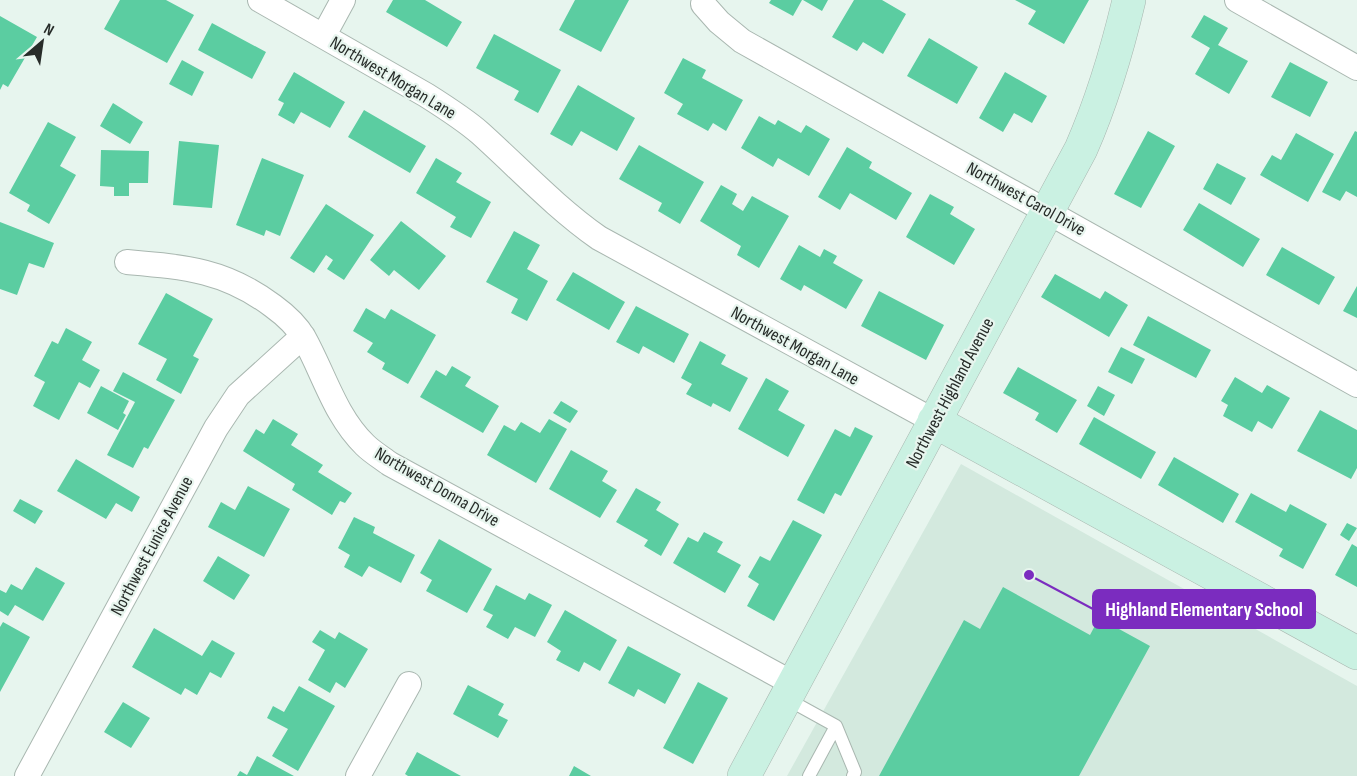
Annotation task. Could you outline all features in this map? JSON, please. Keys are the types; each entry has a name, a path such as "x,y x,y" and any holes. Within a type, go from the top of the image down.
{"main road":[{"name":"Northwest Highland Avenue","path":"744,776 1048,211 1094,119 1109,77 1129,0"},
{"name":"Northwest Morgan Lane","path":"934,421 1357,653"}],"street":[{"name":"Northwest Morgan Lane","path":"260,0 324,35 452,112 478,132 551,201 599,238 934,421"},
{"path":"324,35 343,0"},
{"path":"1237,0 1357,68"},
{"name":"Northwest Carol Drive","path":"703,4 719,22 742,41 1357,385"},
{"name":"Northwest Donna Drive","path":"127,262 186,267 228,278 255,292 283,313 303,336 342,417 365,445 390,464 790,691"},
{"name":"Northwest Eunice Avenue","path":"27,776 216,428 238,394 303,336"},
{"path":"358,776 409,684"}],"lane":[{"path":"790,691 836,726 855,772 853,776"},
{"path":"809,776 836,726"}],"shaded area":[{"path":"961,464 1357,686 1357,776 787,776"}],"building":[{"path":"120,0 166,0 194,15 167,63 104,29"},
{"path":"393,0 425,0 462,22 447,47 386,12"},
{"path":"575,0 629,0 601,52 559,30"},
{"path":"771,0 802,0 793,16 769,3"},
{"path":"803,0 828,0 822,11"},
{"path":"854,0 882,0 906,14 883,54 863,42 857,51 832,37"},
{"path":"1015,0 1089,0 1064,44 1028,24 1036,11"},
{"path":"1204,15 1228,28 1218,45 1248,61 1229,94 1195,74 1210,48 1191,37"},
{"path":"0,16 37,37 8,87 3,84 0,90"},
{"path":"212,23 266,52 252,79 198,50"},
{"path":"494,34 561,70 538,113 514,100 519,91 476,68"},
{"path":"929,38 978,67 957,104 907,76"},
{"path":"683,58 706,70 702,78 743,100 726,131 713,123 708,131 677,114 683,104 664,93"},
{"path":"182,60 204,72 192,96 169,84"},
{"path":"1290,62 1328,82 1310,117 1271,97"},
{"path":"294,72 345,102 330,128 301,112 294,124 278,115 284,103 278,100"},
{"path":"1005,72 1047,96 1032,123 1014,113 1003,132 979,118"},
{"path":"578,85 635,118 617,151 581,131 572,146 550,134"},
{"path":"113,103 143,122 130,144 100,126"},
{"path":"364,110 426,146 410,173 348,137"},
{"path":"759,116 775,125 778,120 801,133 806,125 830,139 809,176 778,158 773,167 741,148"},
{"path":"48,122 76,137 60,166 76,175 49,224 27,211 30,205 9,193"},
{"path":"1148,131 1175,146 1141,208 1114,194"},
{"path":"1355,131 1357,132 1357,197 1346,191 1340,201 1322,192"},
{"path":"1296,133 1334,154 1308,202 1260,175 1272,155 1281,160"},
{"path":"179,141 219,145 212,208 173,205"},
{"path":"639,145 704,182 680,224 658,211 662,203 619,179"},
{"path":"847,147 872,162 869,168 912,193 896,220 850,193 840,210 818,197"},
{"path":"101,150 149,151 148,183 129,183 129,196 114,196 114,187 100,186"},
{"path":"262,158 304,175 280,236 266,230 264,236 236,225"},
{"path":"436,158 462,173 456,182 491,202 471,238 450,227 456,217 416,193"},
{"path":"1217,163 1246,178 1231,205 1203,189"},
{"path":"721,185 737,194 732,204 743,211 752,196 789,216 759,268 737,255 741,246 700,221"},
{"path":"930,194 954,207 950,214 975,229 954,265 906,237"},
{"path":"1199,203 1260,239 1243,267 1183,230"},
{"path":"326,204 374,235 344,280 327,269 333,260 326,255 314,273 290,258"},
{"path":"401,221 446,256 419,290 394,270 389,276 370,260"},
{"path":"0,222 54,243 44,268 29,263 17,295 0,289"},
{"path":"514,231 540,245 527,269 548,281 527,321 511,313 518,299 486,282"},
{"path":"799,245 820,257 824,249 837,256 833,263 863,280 846,309 804,285 801,291 780,279"},
{"path":"1282,247 1335,277 1319,305 1266,275"},
{"path":"573,272 625,302 609,330 556,300"},
{"path":"1055,274 1100,299 1105,291 1128,305 1109,337 1041,297"},
{"path":"1357,286 1357,318 1343,311"},
{"path":"879,291 944,325 926,360 861,326"},
{"path":"166,293 213,319 193,356 199,359 181,394 156,380 167,359 138,344"},
{"path":"636,306 689,334 674,363 643,346 639,354 616,342"},
{"path":"366,308 385,319 391,309 436,335 408,384 382,369 385,363 367,352 373,343 353,331"},
{"path":"1148,316 1211,350 1196,378 1133,345"},
{"path":"66,328 92,342 82,360 100,370 90,388 79,382 59,420 33,406 45,382 34,376 52,341 58,344"},
{"path":"700,341 726,355 721,364 748,378 730,412 713,403 711,407 686,394 692,384 681,378"},
{"path":"1121,347 1145,359 1132,384 1108,372"},
{"path":"452,366 471,377 465,386 499,406 483,433 420,397 436,370 446,376"},
{"path":"1018,367 1077,400 1057,433 1035,420 1039,413 1003,393"},
{"path":"123,372 175,400 148,449 144,447 133,468 107,455 135,402 113,391"},
{"path":"1235,377 1262,393 1267,385 1290,398 1272,429 1258,421 1252,432 1223,416 1228,405 1221,401"},
{"path":"766,378 789,391 778,410 805,425 788,457 738,429"},
{"path":"101,386 129,401 123,413 126,415 118,430 87,413"},
{"path":"1098,386 1115,395 1104,416 1087,406"},
{"path":"561,401 578,411 570,423 553,413"},
{"path":"1320,410 1357,430 1357,468 1351,479 1297,451"},
{"path":"1094,417 1156,452 1141,479 1079,444"},
{"path":"273,419 298,434 291,445 323,465 318,472 352,493 345,503 340,501 332,515 292,490 295,484 243,451 256,429 264,434"},
{"path":"549,419 567,429 536,483 487,455 504,425 515,431 521,422 540,433"},
{"path":"855,427 873,436 841,496 835,493 824,514 797,500 835,429 850,437"},
{"path":"571,450 608,471 602,481 617,490 600,518 549,489"},
{"path":"1174,457 1239,494 1223,523 1158,485"},
{"path":"76,459 140,497 132,512 116,503 106,519 57,491"},
{"path":"248,486 290,509 264,557 208,527 221,502 235,510"},
{"path":"636,488 661,502 656,510 679,524 661,556 644,546 648,540 616,522"},
{"path":"1251,493 1286,512 1290,504 1327,524 1303,569 1279,556 1283,549 1235,522"},
{"path":"20,499 43,511 35,524 13,511"},
{"path":"354,517 375,527 373,533 415,555 401,583 369,566 362,577 344,567 350,555 338,548"},
{"path":"793,520 822,535 774,621 747,606 759,584 748,577 760,556 770,561"},
{"path":"1347,523 1357,528 1349,541 1340,535"},
{"path":"704,532 723,542 717,552 741,565 725,593 673,563 688,537 698,542"},
{"path":"439,539 492,569 467,613 426,591 432,580 420,573"},
{"path":"1352,544 1357,547 1357,587 1335,575"},
{"path":"218,556 250,575 234,600 203,581"},
{"path":"36,567 65,583 43,621 15,605 8,616 0,611 0,590 6,593 11,584 22,590"},
{"path":"496,585 525,600 529,593 552,605 535,637 515,627 508,639 486,627 493,615 483,610"},
{"path":"1003,587 1090,635 1099,618 1150,646 1079,776 879,776 964,620 980,629"},
{"path":"565,610 617,640 600,671 584,662 579,672 556,660 561,651 547,642"},
{"path":"3,622 30,637 0,692 0,627"},
{"path":"154,628 202,656 212,640 235,653 221,678 210,672 197,695 185,688 181,695 132,667"},
{"path":"320,630 335,639 339,632 368,649 345,688 336,682 330,693 308,680 325,650 312,642"},
{"path":"628,646 681,674 665,704 638,689 634,697 608,683"},
{"path":"698,682 728,698 693,764 663,748"},
{"path":"468,685 504,704 498,715 508,720 498,738 453,714"},
{"path":"299,686 335,706 298,771 272,756 288,729 267,718 273,706 284,712"},
{"path":"123,702 150,718 131,748 104,732"},
{"path":"417,752 461,776 408,776 405,774"},
{"path":"257,756 294,776 237,776 240,771 247,775"},
{"path":"574,766 591,776 569,776"}],"place":[{"name":"Highland Elementary School","path":"1029,575"}]}
